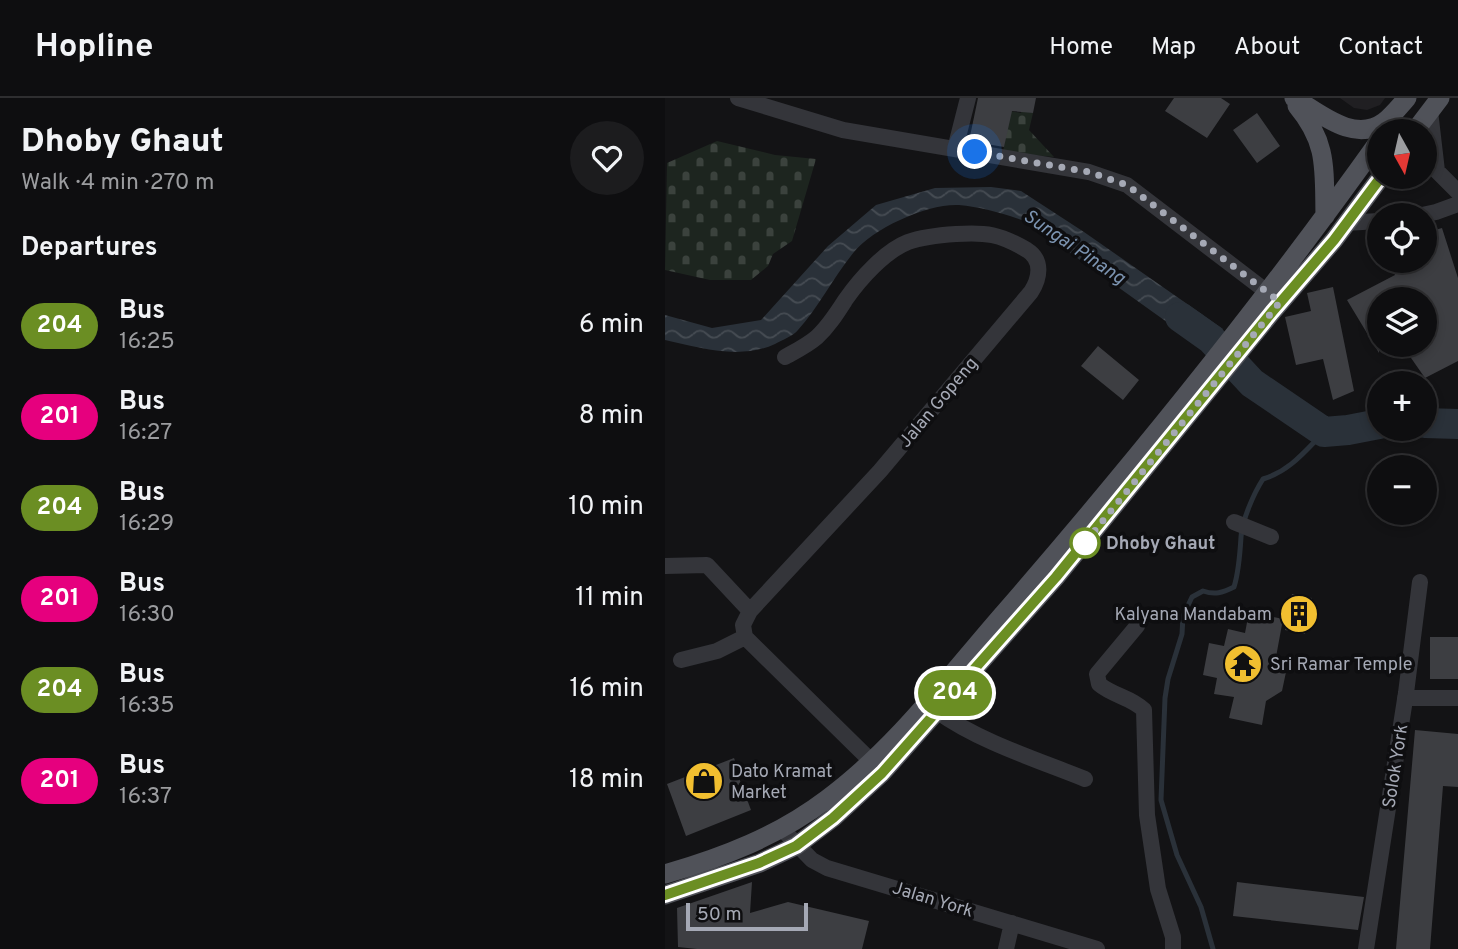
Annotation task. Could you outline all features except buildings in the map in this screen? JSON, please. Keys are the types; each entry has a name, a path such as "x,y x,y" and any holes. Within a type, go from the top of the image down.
{"main road":[{"path":"1292,98 1343,127 1356,130 1370,129 1384,123 1408,98"},
{"path":"1292,98 1312,124 1318,138 1324,160 1325,216"},
{"path":"1394,119 1408,98"},
{"path":"1424,119 1435,104"},
{"path":"665,895 759,863 796,846 833,818 882,773 1056,577 1273,297 1325,216 1367,158"},
{"path":"1273,297 1346,223 1372,189"},
{"path":"665,874 711,860 782,830 827,799 872,762 1212,376"}],"street":[{"path":"738,98 843,130 1089,172 1127,185 1273,297"},
{"path":"955,149 968,98"},
{"path":"1435,104 1433,155 1437,171 1458,191"},
{"path":"1437,212 1458,204"},
{"path":"1346,223 1367,222"},
{"name":"Jalan Gopeng","path":"750,611 880,471 1031,292 1039,273 1037,262 1031,253 1006,238 991,233 944,235 908,242 873,266 816,339 785,357"},
{"path":"1234,523 1271,537"},
{"path":"665,566 707,565 750,611 743,625 745,637 872,762"},
{"name":"Solok York","path":"1366,949 1420,582"},
{"path":"1137,626 1097,674 1099,684 1106,690 1135,701 1144,710 1147,815 1158,889 1173,937 1173,949"},
{"path":"681,660 717,652 745,637"},
{"path":"1405,698 1458,698"},
{"path":"938,712 951,721 1019,752 1085,779"},
{"name":"Jalan York","path":"782,830 812,860 827,867 1097,949"},
{"path":"1006,949 1012,923"}],"shaded area":[{"path":"1340,98 1385,98 1380,105 1367,110 1354,108"}],"green space":[{"path":"1022,110 1033,113 1029,130 1054,157 1003,152 1010,111 1021,113"},
{"path":"717,141 775,155 816,159 792,241 773,254 768,266 751,280 710,280 665,270 667,163"}],"water":[{"path":"991,187 1021,191 1223,329 1206,350 1027,222 976,207 947,205 902,219 874,234 854,252 798,330 775,344 762,349 734,352 665,340 665,315 712,328 761,320 828,246 876,205 935,188"}],"waterway":[{"name":"Sungai Pinang","path":"1180,317 1211,339 1252,383 1324,432 1367,426"},
{"path":"1437,423 1458,424"},
{"path":"1213,949 1201,907 1177,855 1161,800 1168,679 1182,634 1183,616 1192,597 1203,591 1219,593 1234,587 1244,523 1252,499 1263,479 1289,466 1324,432"}],"bus line":[{"name":"204","path":"665,895 759,863 796,846 833,818 882,773 1056,577 1334,240 1372,189"}],"place":[{"name":"Dhoby Ghaut","path":"1085,543"},
{"name":"Kalyana Mandabam","path":"1299,614"},
{"name":"Sri Ramar Temple","path":"1243,664"},
{"name":"Dato Kramat Market","path":"704,781"}],"route":[{"path":"975,152 1089,172 1127,185 1280,302 1085,543"}]}
